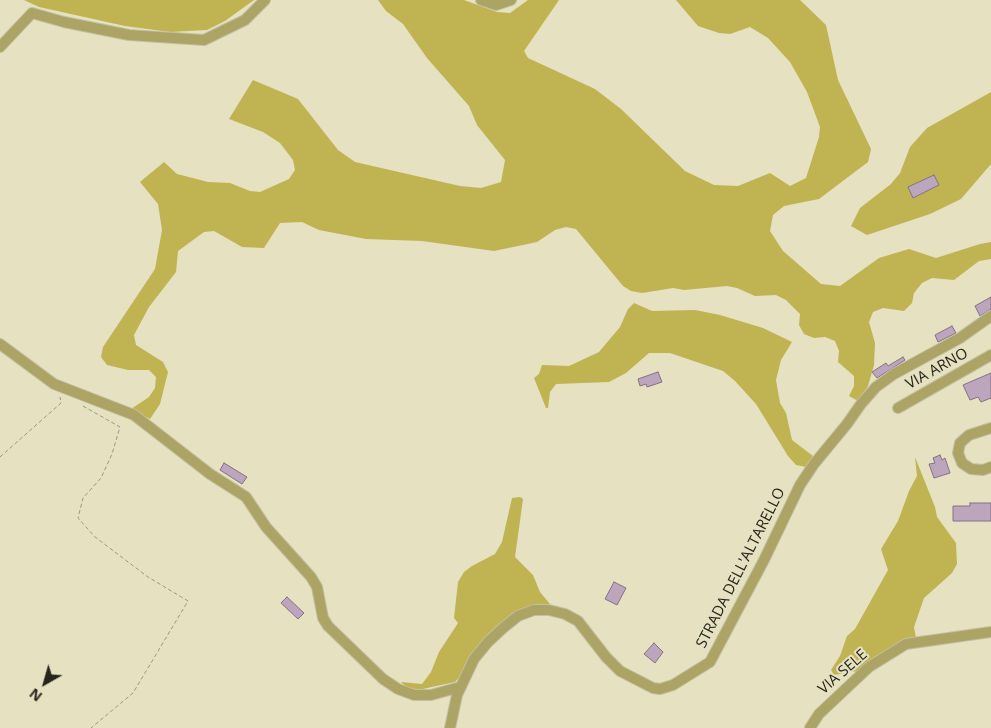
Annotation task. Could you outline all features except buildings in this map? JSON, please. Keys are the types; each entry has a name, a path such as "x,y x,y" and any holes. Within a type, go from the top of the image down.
{"street":[{"path":"0,47 32,13 64,22 130,35 204,40 245,20 265,0"},
{"path":"481,0 496,5 511,0"},
{"name":"STRADA DELL'ALTARELLO","path":"450,728 460,687 474,659 488,642 518,616 534,610 550,610 566,614 578,622 606,657 620,671 652,688 660,689 673,685 710,662 764,560 800,485 814,464 848,424 861,404 876,387 894,374 960,338 991,316"},
{"path":"0,344 54,384 134,415 210,474 246,497 266,526 318,587 323,618 328,626 383,679 398,689 414,695 431,695 460,687"},
{"name":"VIA ARNO","path":"898,408 991,355"},
{"path":"991,428 969,435 960,443 958,453 962,463 971,469 983,470 991,467"},
{"name":"VIA SELE","path":"810,728 818,714 869,667 906,644 991,632"}],"path":[{"path":"0,457 60,403 59,392 66,396"},
{"path":"82,405 120,427 112,454 101,478 83,498 78,518 95,537 148,577 188,601 133,693 91,728"}],"shaded area":[{"path":"24,0 254,0 225,21 207,30 170,32 125,26 39,7"},
{"path":"378,0 464,0 497,12 510,13 528,0 559,0 524,51 528,58 595,89 621,109 685,171 714,185 738,186 770,173 790,186 806,178 819,137 820,127 807,92 790,62 768,38 750,27 730,34 719,33 698,26 676,0 800,0 826,25 838,80 871,149 868,162 819,199 784,206 773,215 770,231 783,251 821,284 840,286 879,258 909,249 936,258 991,242 991,259 979,261 954,280 932,278 922,283 914,293 912,303 904,311 883,308 873,312 869,322 875,343 874,365 868,386 858,401 849,396 854,386 854,376 838,362 839,351 835,341 825,337 814,338 804,334 799,325 800,314 786,300 776,295 755,296 727,286 684,290 673,288 642,293 631,291 623,286 576,229 566,227 555,230 537,242 494,251 422,241 366,239 319,230 302,222 280,223 264,248 242,247 214,231 204,232 178,251 176,272 149,307 134,335 136,345 163,362 168,372 160,404 150,419 131,409 149,397 155,388 156,377 149,370 128,370 107,365 101,357 103,347 155,269 162,230 158,204 140,182 164,162 177,174 208,182 230,183 250,191 260,192 289,179 295,170 293,160 280,143 263,132 229,119 253,80 298,99 338,150 355,162 460,186 481,188 501,182 505,160 477,125 469,106 427,58 403,24 386,11"},
{"path":"991,92 991,164 961,199 930,214 867,235 851,226 860,208 891,184 900,173 910,147 927,128"},
{"path":"634,303 652,311 695,310 720,315 763,328 792,342 781,360 776,380 780,403 786,413 792,440 813,456 806,467 796,465 788,456 756,404 735,381 723,371 670,353 649,353 626,373 609,382 556,384 550,392 548,408 546,408 534,378 539,374 542,365 569,366 599,352 620,327 628,309"},
{"path":"915,457 935,507 937,517 956,543 957,564 952,573 924,598 914,627 916,638 858,671 834,675 831,670 840,656 847,636 855,629 888,570 881,549 898,521 909,491 917,476"},
{"path":"520,497 523,499 515,557 533,575 540,592 550,604 524,609 455,682 418,690 408,689 401,682 422,684 431,672 439,652 458,623 454,618 458,582 464,572 495,554 502,542 512,498"}]}
